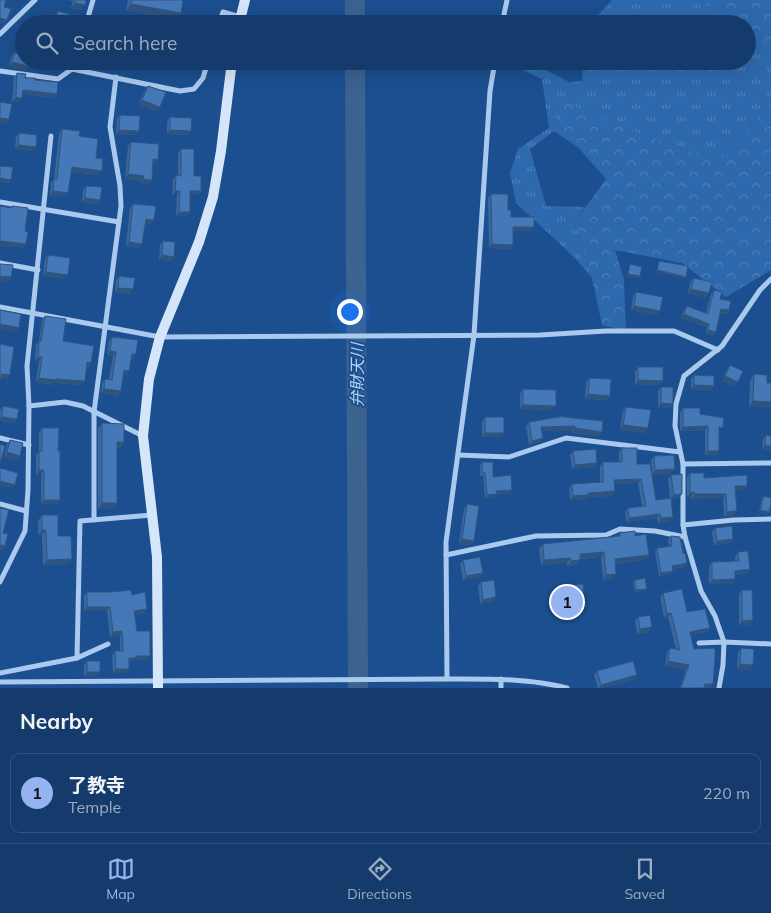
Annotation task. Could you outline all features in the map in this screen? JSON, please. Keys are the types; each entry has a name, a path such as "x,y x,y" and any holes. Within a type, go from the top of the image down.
{"street":[{"path":"20,15 35,0"},
{"path":"89,15 93,0"},
{"path":"241,15 245,0"},
{"path":"504,15 507,0"},
{"path":"0,34 15,19"},
{"path":"0,71 58,79 71,70"},
{"path":"78,70 180,91 194,89 203,78 205,70"},
{"path":"158,685 157,557 144,436 149,379 160,336 199,242 213,197 222,151 231,70"},
{"path":"448,679 446,542 474,335 490,91 494,70"},
{"path":"94,520 94,412 121,206 120,186 110,128 116,77"},
{"path":"0,582 25,531 29,445 28,366 51,136"},
{"path":"0,202 119,222"},
{"path":"0,263 38,270"},
{"path":"719,688 724,642 715,616 700,591 685,537 683,525 683,464 675,426 676,404 684,376 722,346 760,290 771,279"},
{"path":"0,307 160,336 540,335 606,331 674,331 718,350"},
{"path":"29,406 66,402 83,406 144,436"},
{"path":"0,438 29,445"},
{"path":"458,455 509,457 566,438 680,452"},
{"path":"683,464 771,463"},
{"path":"0,504 26,511"},
{"path":"76,658 80,521 152,515"},
{"path":"683,525 734,520 771,519"},
{"path":"446,555 536,536 606,535 620,529 655,531 685,537"},
{"path":"699,643 771,644"},
{"path":"0,673 76,658 108,644"},
{"path":"0,682 158,685 448,679 547,683 567,688"},
{"path":"501,680 501,688"}],"green space":[{"path":"612,0 702,0 720,15 598,15"},
{"path":"702,0 771,0 771,59 756,46 756,15 720,15"},
{"path":"756,46 771,59 771,103 720,160 644,135 624,178 554,131 530,149 546,206 585,207 574,223 592,278 575,258 516,203 510,173 518,149 549,128 542,79 522,70 546,70 569,82 582,81 583,70 756,70"},
{"path":"560,100 635,132 720,160 771,103 771,270 726,297 682,263 615,250 624,279 626,331 602,325 592,278 574,223 606,179 555,121"}],"building":[{"path":"0,0 6,0 4,7 11,9 7,20 0,18"},
{"path":"75,0 86,0 85,5 75,3"},
{"path":"132,0 183,0 181,13 131,4"},
{"path":"58,11 69,14 69,15 57,15"},
{"path":"14,53 15,53 15,63 12,62"},
{"path":"17,73 26,74 25,78 58,82 57,94 23,90 22,98 16,97"},
{"path":"148,86 166,92 160,107 142,100"},
{"path":"0,102 12,104 9,119 0,118"},
{"path":"120,115 140,116 139,131 119,130"},
{"path":"170,117 192,118 191,131 170,130"},
{"path":"62,129 80,131 79,136 98,139 96,158 103,159 102,171 72,167 68,193 53,191 54,179 57,179"},
{"path":"19,133 37,135 36,147 18,145"},
{"path":"131,142 159,144 158,160 153,159 152,180 143,179 144,176 128,174"},
{"path":"181,149 194,149 194,176 201,176 201,191 190,191 190,212 179,212 180,191 175,191 176,175 181,176"},
{"path":"0,166 13,167 11,180 0,178"},
{"path":"86,186 102,187 100,200 85,198"},
{"path":"491,194 508,194 508,210 511,210 511,217 534,217 534,227 513,227 513,245 492,244"},
{"path":"133,204 156,206 154,220 146,219 142,244 129,242"},
{"path":"0,206 28,208 25,231 28,232 26,244 0,241"},
{"path":"163,241 175,242 174,257 162,255"},
{"path":"48,255 70,258 68,275 46,272"},
{"path":"659,261 688,266 686,277 657,270"},
{"path":"0,264 13,265 11,277 0,276"},
{"path":"630,264 642,267 640,276 628,274"},
{"path":"119,276 135,278 133,289 118,288"},
{"path":"694,278 712,282 709,293 691,289"},
{"path":"714,290 722,292 720,299 731,301 729,310 721,309 716,332 708,330 709,324 684,314 687,306 708,314"},
{"path":"636,292 663,297 660,311 634,306"},
{"path":"0,310 21,314 19,328 0,324"},
{"path":"45,316 66,319 63,341 94,346 91,363 87,362 85,381 39,378 42,357 38,357 39,341 41,341"},
{"path":"112,337 138,340 136,354 132,354 129,371 124,370 121,391 104,389 105,379 112,380 116,352 110,351"},
{"path":"0,344 14,347 10,375 2,374 1,379 0,379"},
{"path":"730,365 743,371 738,382 725,376"},
{"path":"638,367 663,367 663,381 638,380"},
{"path":"754,374 767,375 767,383 771,383 771,402 753,401"},
{"path":"694,375 714,376 714,386 694,385"},
{"path":"590,378 611,379 610,396 588,394"},
{"path":"661,387 673,387 673,404 661,403"},
{"path":"523,389 556,390 556,406 523,405"},
{"path":"3,406 19,409 17,419 2,417"},
{"path":"626,407 651,410 648,428 623,425"},
{"path":"683,408 700,408 700,414 724,418 723,428 719,427 719,451 708,451 708,426 683,427"},
{"path":"564,416 603,421 602,432 575,428 575,426 541,427 543,438 532,441 529,422"},
{"path":"485,417 504,417 504,433 485,433"},
{"path":"102,423 124,424 124,442 117,442 117,503 102,503"},
{"path":"42,428 59,428 60,500 44,500 44,470 39,470 39,451 42,451"},
{"path":"766,435 771,436 771,446 765,445"},
{"path":"10,440 23,443 20,456 7,452"},
{"path":"0,444 5,446 0,464"},
{"path":"622,448 637,448 637,464 650,464 656,500 671,498 673,517 661,518 660,514 629,518 628,508 646,506 641,479 614,480 615,491 573,496 572,484 603,482 603,462 622,462"},
{"path":"596,449 597,463 575,465 573,451"},
{"path":"674,455 675,469 655,470 654,456"},
{"path":"482,462 493,462 493,477 511,475 512,490 496,491 497,494 487,495 485,473 482,473"},
{"path":"0,468 18,473 15,485 0,481"},
{"path":"690,473 704,473 704,478 747,475 747,486 735,486 737,511 727,512 726,494 690,493"},
{"path":"682,474 682,494 674,495 671,475"},
{"path":"764,496 771,498 769,512 760,510"},
{"path":"467,504 479,506 474,541 462,539"},
{"path":"0,508 9,510 3,533 8,534 5,546 0,545"},
{"path":"42,515 58,515 58,536 71,536 72,559 47,560 46,530 42,530"},
{"path":"732,526 733,539 717,541 715,528"},
{"path":"635,531 635,536 646,534 649,555 615,559 616,574 606,575 604,552 580,554 580,560 571,561 571,558 544,560 543,544 620,536 620,533"},
{"path":"671,536 680,537 687,563 672,566 673,571 661,573 657,548 672,546"},
{"path":"748,551 750,569 735,571 735,579 712,580 712,562 739,561 738,552"},
{"path":"480,557 483,573 466,576 463,560"},
{"path":"645,578 647,589 636,590 635,580"},
{"path":"494,580 496,597 483,600 481,582"},
{"path":"583,584 585,605 560,608 557,586"},
{"path":"682,589 687,612 705,609 710,628 690,632 694,649 715,648 713,684 705,684 704,688 681,688 689,665 668,661 670,648 680,650 671,613 667,614 663,593"},
{"path":"131,590 132,595 145,592 147,609 134,611 137,631 150,631 150,656 129,658 129,669 116,669 115,651 123,651 122,631 113,632 110,607 87,607 87,592"},
{"path":"742,590 752,590 753,620 742,621"},
{"path":"650,615 652,627 640,629 638,617"},
{"path":"741,648 754,649 753,665 740,664"},
{"path":"87,661 100,661 100,672 87,672"},
{"path":"633,661 637,675 601,685 597,671"}],"waterway":[{"name":"弁財天川","path":"355,0 355,15"},
{"name":"弁財天川","path":"355,70 358,688"}],"place":[{"name":"了教寺","path":"567,602"}]}
